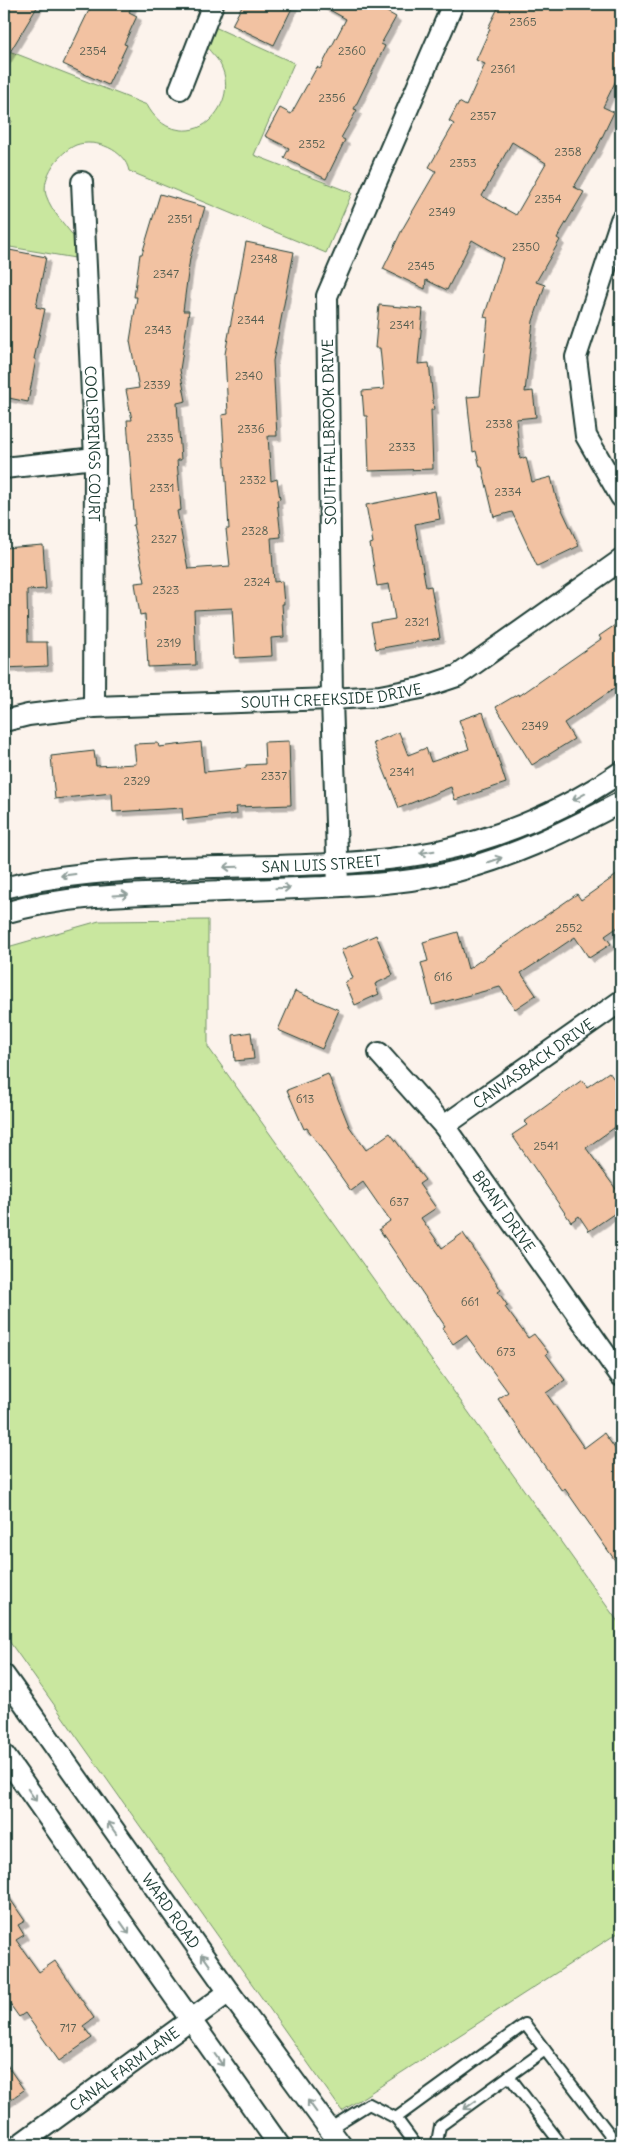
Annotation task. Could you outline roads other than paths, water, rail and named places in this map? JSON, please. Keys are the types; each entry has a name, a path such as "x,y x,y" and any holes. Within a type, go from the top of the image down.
{"street":[{"path":"180,89 213,4"},
{"name":"SOUTH FALLBROOK DRIVE","path":"338,886 332,699 327,296 453,4"},
{"name":"COOLSPRINGS COURT","path":"82,182 95,458 94,707"},
{"path":"621,220 576,358 586,436 621,497"},
{"path":"4,468 95,458"},
{"name":"SOUTH CREEKSIDE DRIVE","path":"4,721 28,715 94,707 332,699 396,693 421,688 457,676 621,560"},
{"name":"SAN LUIS STREET","path":"4,888 65,875 104,871 337,862 433,852 473,842 556,810 621,772"},
{"name":"SAN LUIS STREET","path":"4,913 30,905 99,896 338,886 385,883 439,876 481,865 519,852 567,831 621,802"},
{"name":"CANVASBACK DRIVE","path":"444,1126 621,1001"},
{"name":"BRANT DRIVE","path":"379,1053 444,1126 621,1376"},
{"name":"WARD ROAD","path":"4,1674 229,1992 335,2137"},
{"path":"4,1755 279,2145"},
{"name":"CANAL FARM LANE","path":"19,2145 229,1992"}],"lane":[{"path":"396,2118 525,2024 618,2145"},
{"path":"439,2145 437,2142 440,2126 545,2050"},
{"path":"509,2076 558,2140 551,2145"},
{"path":"335,2137 369,2104 396,2118 416,2145"}]}
